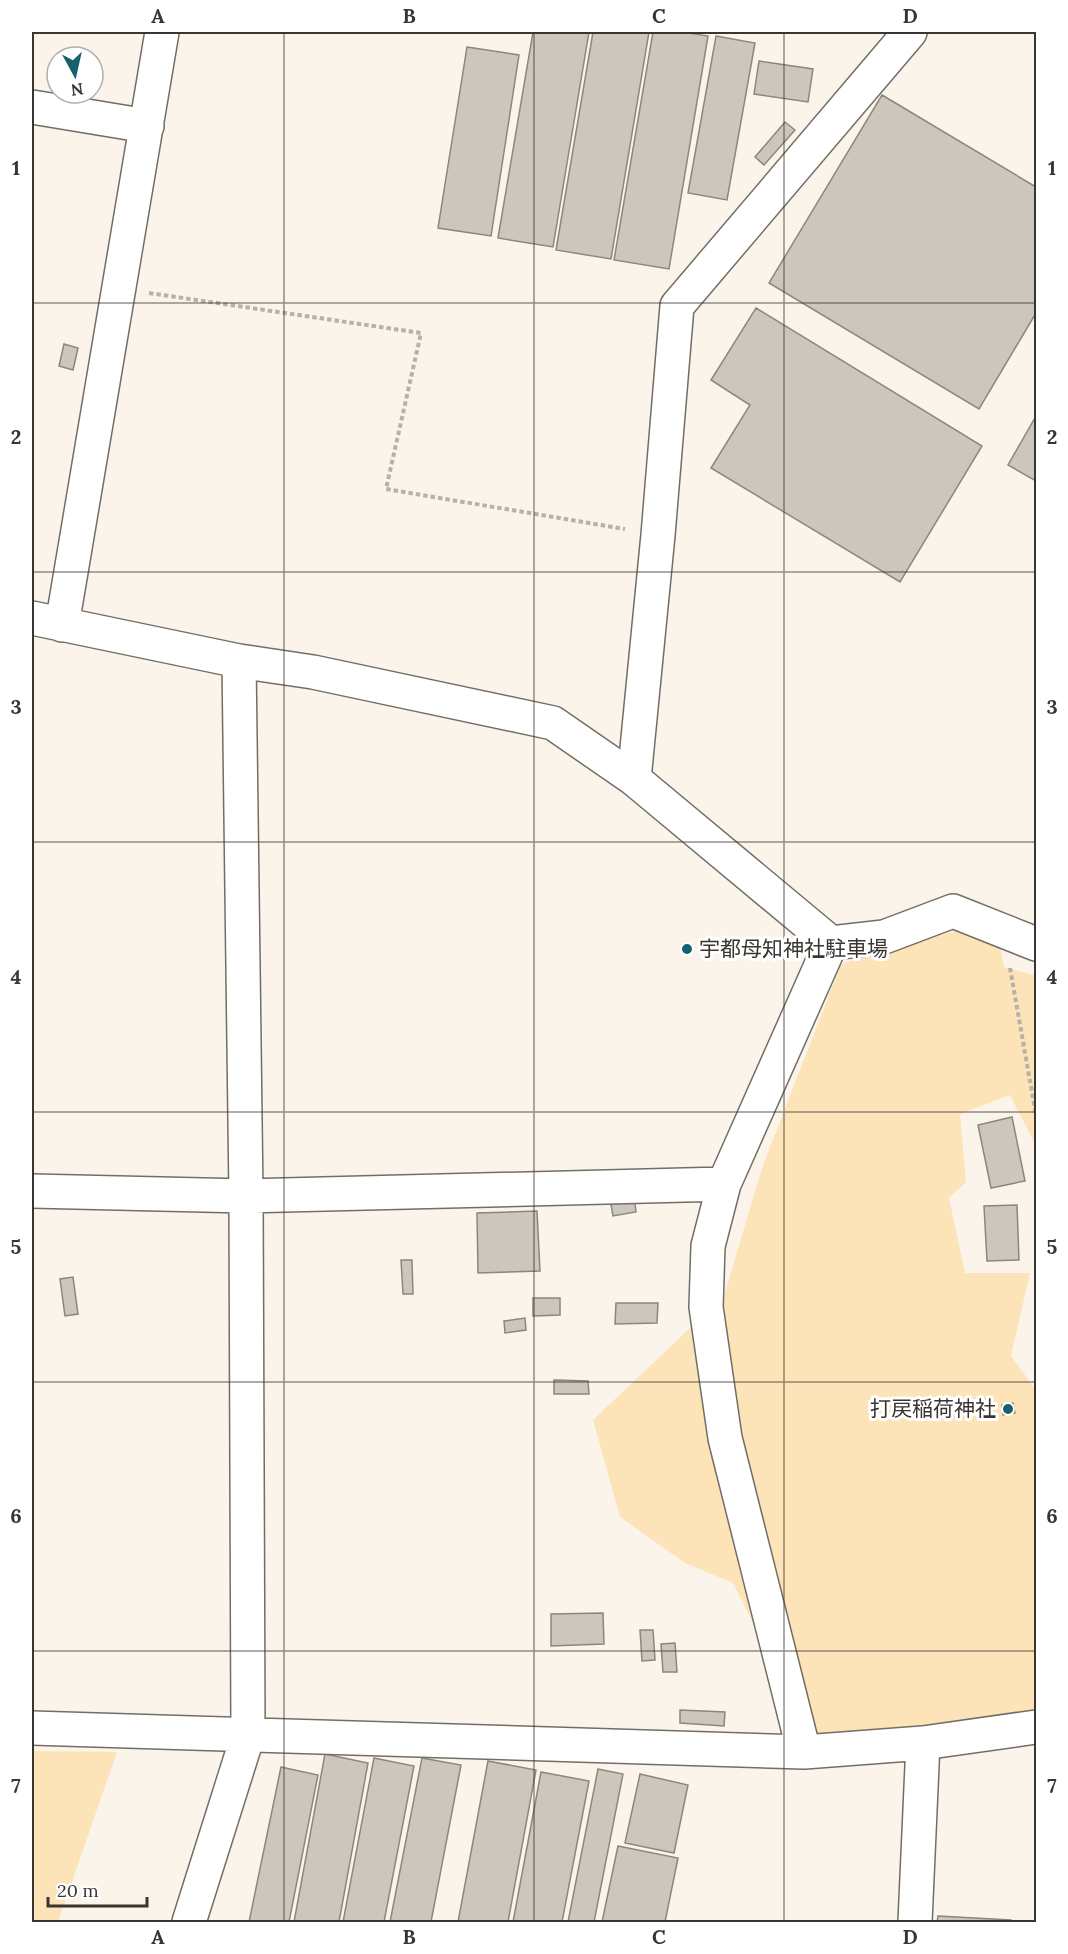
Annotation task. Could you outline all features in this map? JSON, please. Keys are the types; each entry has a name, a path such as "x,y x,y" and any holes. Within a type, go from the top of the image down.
{"street":[{"path":"162,32 119,289 47,622 239,661 313,672 554,723 634,779 831,944 884,937 953,911 1036,944"},
{"path":"634,779 658,535 677,306 910,32"},
{"path":"32,107 147,126"},
{"path":"189,1923 248,1735 246,1196 239,661"},
{"path":"804,1752 725,1438 706,1307 708,1246 724,1184 831,944"},
{"path":"32,1191 246,1196 724,1184"},
{"path":"32,1728 804,1752 923,1743 1036,1727"},
{"path":"915,1923 923,1743"}],"path":[{"path":"119,289 421,333 386,489 658,535"},
{"path":"1010,976 1036,1115"}],"shaded area":[{"path":"967,928 999,941 1004,967 1036,974 1036,1146 1010,1095 960,1114 966,1182 949,1198 965,1273 1030,1273 1011,1356 1036,1390 1036,1712 943,1733 811,1738 733,1583 685,1563 620,1517 593,1420 724,1296 762,1168 841,964"},
{"path":"32,1751 117,1752 58,1922 32,1922"}],"building":[{"path":"533,32 589,32 553,247 498,238"},
{"path":"593,32 649,32 611,259 556,250"},
{"path":"653,32 683,32 708,36 669,269 614,260"},
{"path":"716,36 755,43 727,200 688,193"},
{"path":"467,47 519,55 491,236 438,228"},
{"path":"759,61 813,69 808,102 754,94"},
{"path":"882,95 1036,187 1036,313 979,409 769,283"},
{"path":"785,122 795,130 764,165 755,157"},
{"path":"756,308 982,446 900,582 711,468 750,405 711,380"},
{"path":"64,344 78,348 73,370 59,366"},
{"path":"1036,416 1036,481 1008,465"},
{"path":"1012,1117 1025,1181 991,1188 978,1125"},
{"path":"634,1196 636,1212 613,1216 610,1199"},
{"path":"1017,1205 1019,1260 987,1261 984,1206"},
{"path":"537,1211 540,1271 478,1273 477,1213"},
{"path":"401,1260 412,1260 413,1294 403,1294"},
{"path":"73,1277 78,1314 65,1316 60,1279"},
{"path":"533,1298 560,1298 560,1315 533,1316"},
{"path":"616,1303 658,1303 657,1323 615,1324"},
{"path":"525,1318 526,1330 505,1333 504,1321"},
{"path":"554,1380 588,1381 589,1394 554,1394"},
{"name":"打戻稲荷神社","path":"1013,1403 1015,1413 1003,1415 1002,1405"},
{"path":"603,1613 604,1644 551,1646 551,1614"},
{"path":"640,1630 653,1630 655,1660 642,1661"},
{"path":"675,1643 677,1672 663,1672 661,1644"},
{"path":"680,1710 725,1712 724,1726 680,1723"},
{"path":"325,1754 368,1763 339,1922 294,1922"},
{"path":"374,1758 414,1766 384,1922 343,1922"},
{"path":"422,1758 461,1765 431,1922 390,1922"},
{"path":"488,1761 536,1770 508,1922 458,1922"},
{"path":"281,1767 318,1775 289,1922 249,1922"},
{"path":"598,1769 623,1774 594,1922 568,1922"},
{"path":"541,1772 589,1781 562,1922 513,1922"},
{"path":"640,1774 688,1785 674,1853 625,1843"},
{"path":"618,1846 678,1858 665,1922 602,1922"},
{"path":"938,1916 1011,1920 1011,1922 937,1922"}],"place":[{"name":"宇都母知神社駐車場","path":"687,949"},
{"name":"打戻稲荷神社","path":"1008,1409"}]}
